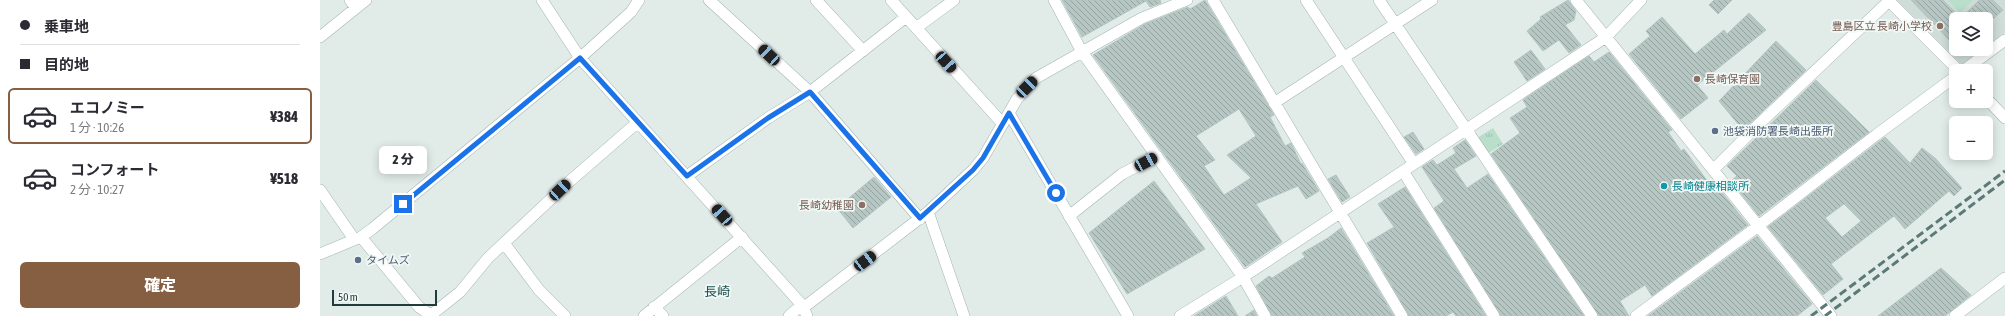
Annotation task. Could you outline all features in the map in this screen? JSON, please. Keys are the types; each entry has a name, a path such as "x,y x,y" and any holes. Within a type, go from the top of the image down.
{"street":[{"path":"320,37 353,4 366,0"},
{"path":"542,0 580,58 742,237 804,310"},
{"path":"320,254 358,238 580,58 631,12 639,0"},
{"path":"709,0 810,92 924,215 964,316"},
{"path":"816,0 863,51"},
{"path":"891,0 1003,124"},
{"path":"916,28 954,0"},
{"path":"1054,0 1082,52 1243,277 1265,316"},
{"path":"789,316 804,310 924,215 973,170 983,158 1017,99 1036,78 1142,18 1187,0"},
{"path":"1213,0 1402,316"},
{"path":"1306,0 1414,164"},
{"path":"1380,0 1592,316"},
{"path":"1274,103 1432,0"},
{"path":"1576,0 1830,316"},
{"path":"1180,316 1341,213 1606,37 1641,0"},
{"path":"1713,170 1758,125 1889,1 1952,64"},
{"path":"687,176 768,118 810,92 906,17"},
{"path":"1972,64 2005,40"},
{"path":"1636,316 1758,226 1876,135 1949,81"},
{"path":"1993,105 2005,118"},
{"path":"1009,113 1128,316"},
{"path":"320,190 358,238 418,307 432,315 460,292 488,258 570,181 638,122"},
{"path":"1069,216 1122,174 1157,156"},
{"path":"1403,171 1494,316"},
{"path":"644,316 742,237"},
{"path":"504,243 539,290 565,316"},
{"path":"1955,316 2005,278"},
{"path":"654,307 663,316"}],"shaded area":[{"name":"豊島区立 長崎小学校","path":"1897,0 2005,0 2005,33 1993,42 1993,12 1949,12 1949,52"},
{"name":"豊島区立 長崎小学校","path":"1953,56 1974,56 1963,64 1961,64"}],"green space":[{"path":"1948,0 1973,0 1961,12 1959,12"},
{"path":"1493,128 1503,144 1487,154 1477,138"}],"building":[{"path":"1062,0 1160,0 1161,3 1150,7 1146,1 1082,37"},
{"path":"1205,0 1274,115 1270,117 1285,146 1291,143 1301,164 1302,163 1319,191 1306,199 1298,186 1256,204 1282,242 1245,267 1093,55 1145,24 1188,7 1190,9","holes":["1239,109 1256,136 1227,155 1251,178 1224,195 1204,166 1215,160 1196,136"]},
{"path":"1568,0 1576,11 1574,20 1565,25 1581,45 1569,53 1559,40 1543,51 1527,31 1541,19 1540,17"},
{"path":"1714,0 1732,0 1718,14 1709,5"},
{"path":"1911,0 1943,0 1955,12 1949,12 1949,40"},
{"path":"1979,0 1993,0 2003,10 1993,19 1993,12 1967,12"},
{"path":"1749,13 1766,30 1697,85 1708,98 1681,119 1629,54 1650,36 1646,31 1662,17 1695,54 1724,30 1727,34"},
{"path":"1776,41 1806,70 1743,130 1719,101"},
{"path":"1531,50 1545,69 1527,81 1514,62"},
{"path":"1609,52 1672,130 1668,132 1681,151 1684,149 1716,193 1720,190 1748,225 1652,296 1645,285 1620,301 1629,316 1599,316 1491,154 1520,133 1510,118 1527,107 1523,100 1589,56 1594,62"},
{"path":"1816,80 1869,132 1759,216 1731,181 1737,176 1727,166"},
{"path":"1413,132 1424,149 1416,154 1404,137"},
{"path":"1885,137 1910,163 1922,148 1935,158 1962,188 1954,196 1949,191 1905,229 1894,216 1831,264 1843,279 1823,295 1768,227","holes":["1844,204 1861,221 1842,237 1825,218"]},
{"path":"1465,140 1476,156 1454,169 1467,188 1488,174 1584,316 1501,316 1434,208 1444,201 1422,167 1433,160 1437,165 1456,153 1453,148"},
{"path":"1336,175 1350,197 1342,202 1328,179"},
{"path":"874,177 891,197 853,228 837,208"},
{"path":"1154,181 1205,249 1127,294 1089,233"},
{"path":"1405,187 1486,316 1456,316 1453,312 1446,316 1409,316 1367,243 1394,227 1378,204"},
{"path":"1341,228 1394,316 1272,316 1256,286 1269,276 1272,278 1305,257 1302,253 1328,238"},
{"path":"1757,236 1812,304 1797,316 1648,316"},
{"path":"1941,268 1971,295 1945,316 1878,316"},
{"path":"1226,296 1238,316 1194,316"},
{"path":"1254,310 1257,316 1245,316"}],"railway":[{"path":"1811,316 2005,171"},
{"path":"1825,316 2005,180"}],"place":[{"name":"豊島区立 長崎小学校","path":"1940,26"},
{"name":"長崎保育園","path":"1697,79"},
{"name":"池袋消防署長崎出張所","path":"1715,131"},
{"name":"長崎健康相談所","path":"1664,186"},
{"name":"長崎幼稚園","path":"862,205"},
{"name":"タイムズ","path":"358,260"}],"district":[{"name":"長崎","path":"717,291"}],"route":[{"path":"403,204 580,58 687,176 768,118 810,92 920,218 973,170 983,158 1009,113 1056,193"}]}
